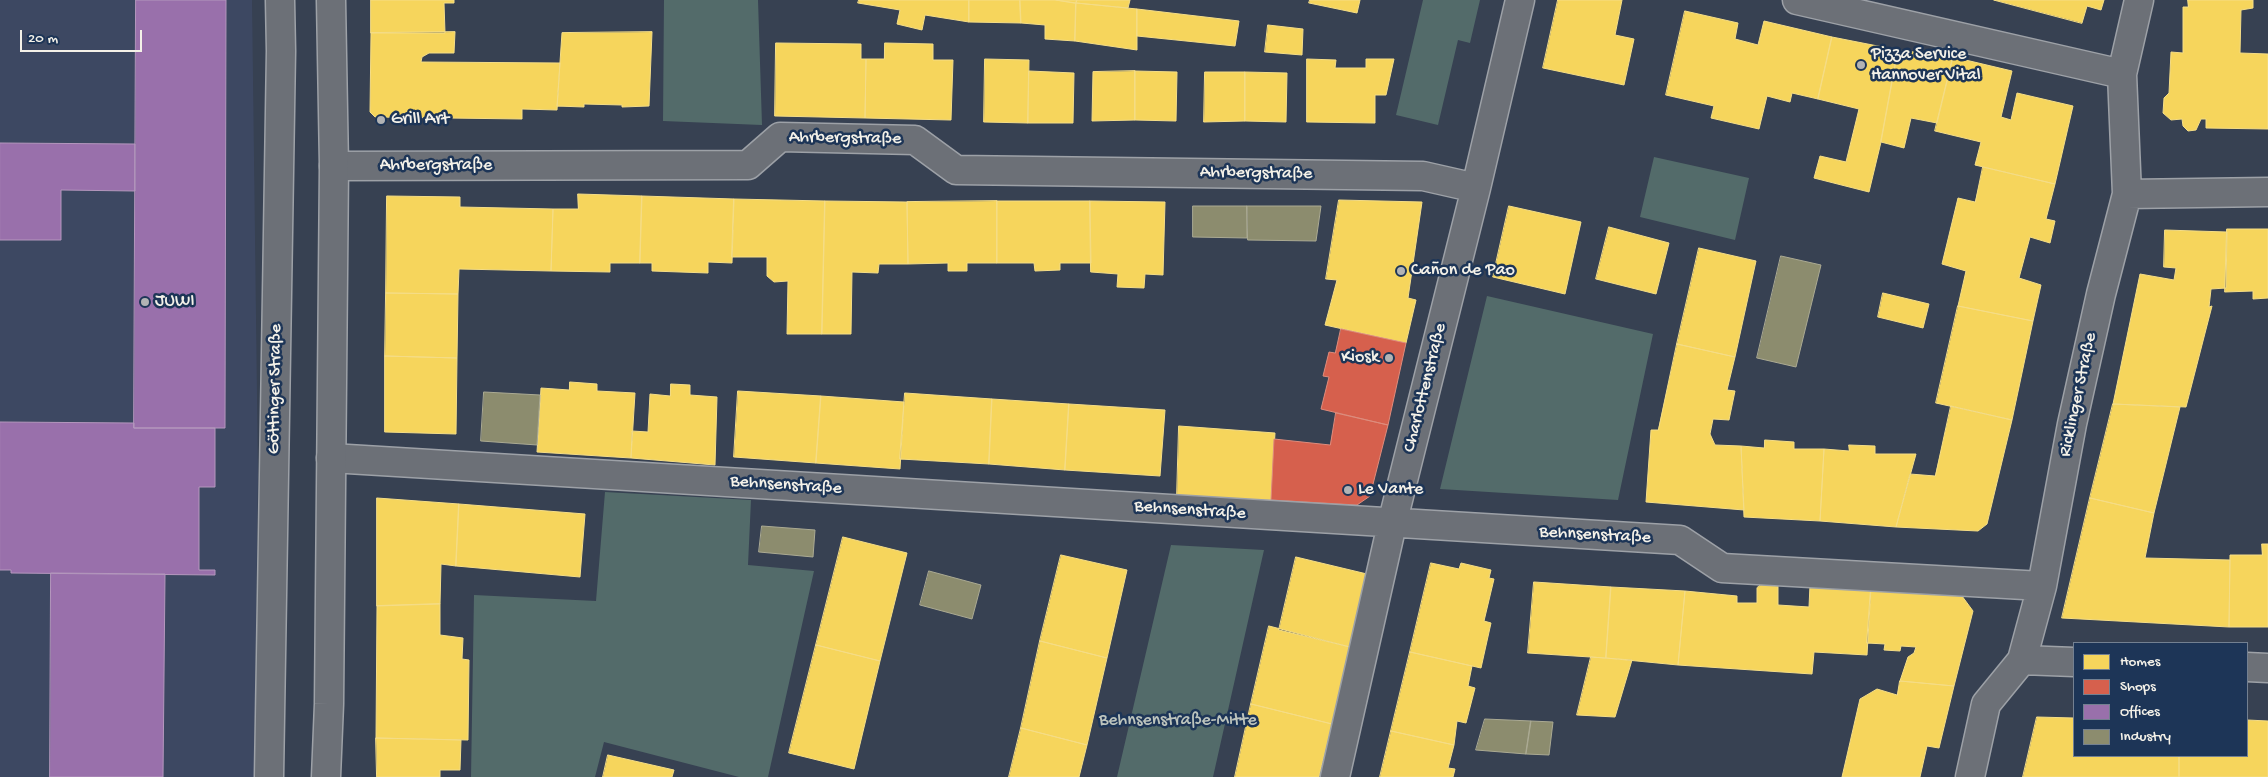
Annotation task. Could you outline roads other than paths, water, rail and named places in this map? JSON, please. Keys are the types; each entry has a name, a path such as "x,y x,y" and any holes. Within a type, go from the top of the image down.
{"street":[{"name":"Göttinger Straße","path":"269,777 282,51 280,0"},
{"path":"326,777 334,166 331,0"},
{"name":"Charlottenstraße","path":"1335,777 1392,524 1476,188 1520,0"},
{"path":"1797,0 2122,74"},
{"name":"Ricklinger Straße","path":"1970,777 1986,704 2022,660 2042,586 2072,424 2100,294 2127,194 2122,74 2139,0"},
{"name":"Ahrbergstraße","path":"334,166 748,165 780,137 790,137 915,140 956,170 1422,176 1476,188"},
{"path":"2127,194 2268,192"},
{"name":"Behnsenstraße","path":"331,458 1392,524 1680,540 1722,568 2042,586"},
{"path":"2022,660 2073,662"},
{"path":"2248,667 2268,668"}],"place":[{"name":"Pizza Service Hannover Vital","path":"1861,65"},
{"name":"Grill Art","path":"381,120"},
{"name":"Cañon de Pao","path":"1401,271"},
{"name":"JUWI","path":"145,302"},
{"name":"Kiosk","path":"1389,358"},
{"name":"Le Vante","path":"1348,490"}],"park label":[{"name":"Behnsenstraße-Mitte","path":"1178,721"}]}
